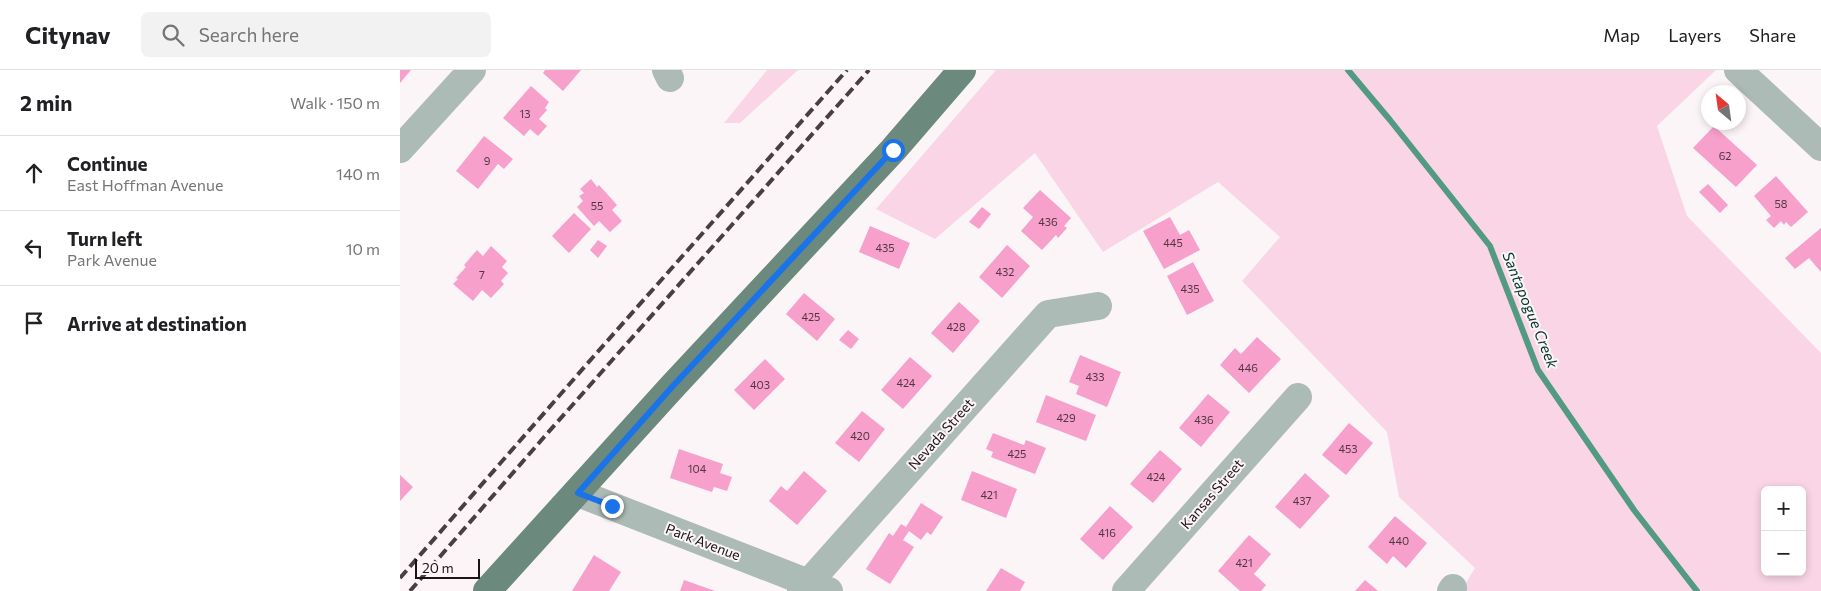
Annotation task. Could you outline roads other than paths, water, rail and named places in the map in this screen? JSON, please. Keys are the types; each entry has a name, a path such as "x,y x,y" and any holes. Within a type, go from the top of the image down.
{"main road":[{"path":"487,591 578,493 672,387 893,150 962,70"}],"street":[{"path":"400,149 472,70"},
{"path":"1738,70 1820,142"},
{"name":"Nevada Street","path":"812,588 1048,314 1098,306"},
{"name":"Kansas Street","path":"1126,591 1298,397"},
{"name":"Park Avenue","path":"578,493 812,588"}],"waterway":[{"name":"Santapogue Creek","path":"1348,70 1490,246 1538,370 1634,510 1697,591"}],"railway":[{"path":"400,578 847,70"},
{"path":"410,591 869,70"}]}
